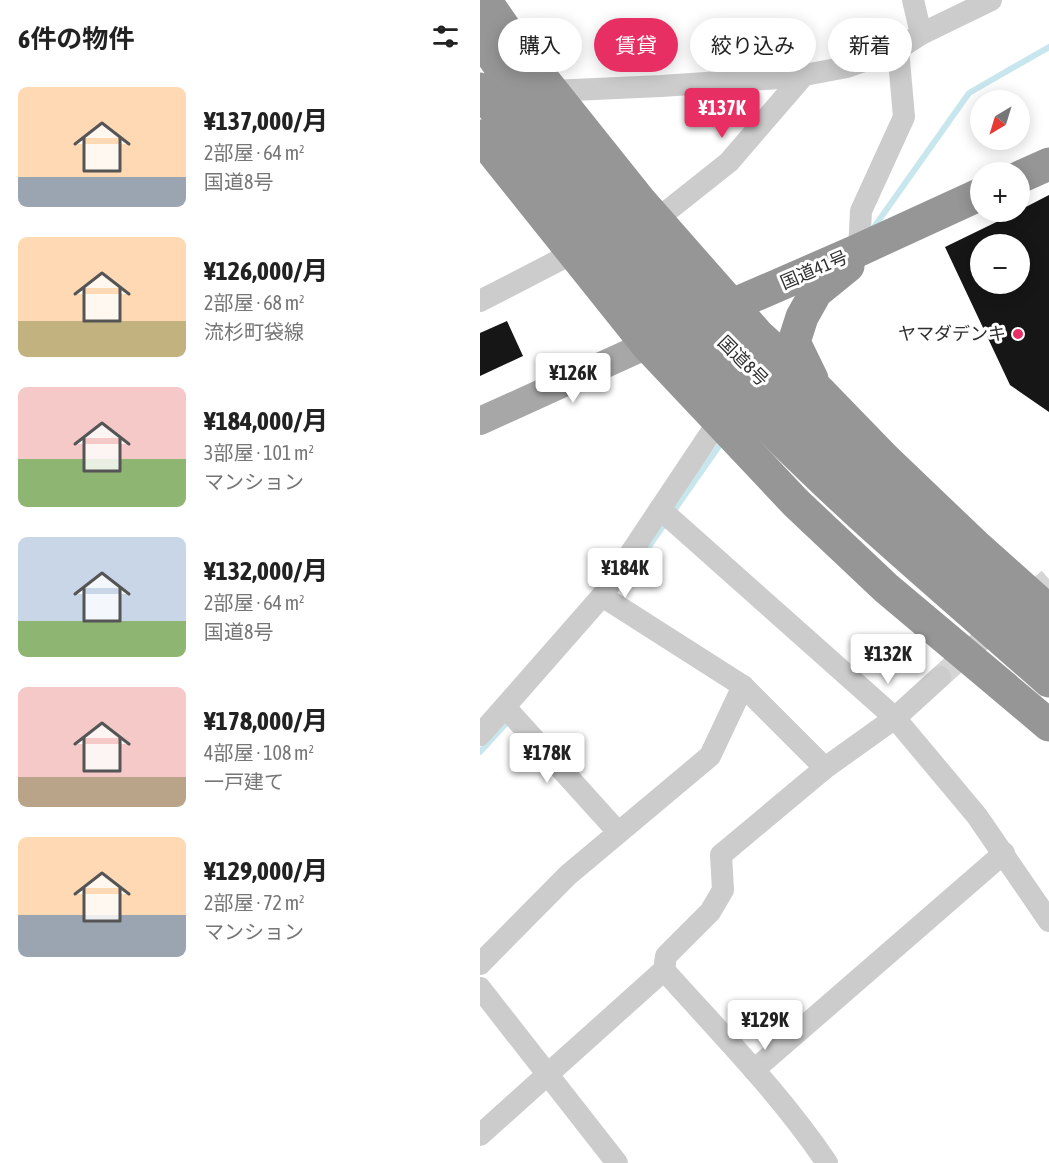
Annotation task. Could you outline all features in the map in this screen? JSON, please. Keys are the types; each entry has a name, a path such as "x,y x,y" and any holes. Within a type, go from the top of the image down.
{"highway":[{"path":"485,0 551,91 656,220 758,335 820,392 885,459 975,545 1049,611"},
{"name":"国道8号","path":"480,38 544,129 612,217 700,318 776,395 894,508 1049,643"},
{"name":"国道8号","path":"480,89 517,141 589,233 676,331 755,413 873,526 1049,681"},
{"path":"480,136 647,345 796,503 885,587 1049,725"},
{"path":"1030,173 1049,164"},
{"name":"国道41号","path":"647,345 731,304 867,247 970,199"},
{"path":"820,392 794,342 802,317 816,292 867,247"}],"main road":[{"path":"480,421 647,345"}],"street":[{"path":"913,0 921,34"},
{"path":"912,40 991,0"},
{"path":"551,91 661,86 828,71"},
{"path":"867,247 861,211 904,117 900,72"},
{"path":"656,220 729,162 804,75"},
{"path":"480,301 573,253"},
{"path":"480,735 602,596 718,422"},
{"path":"660,509 895,718 977,816 1049,921"},
{"path":"602,596 742,686 825,768"},
{"path":"480,1135 664,970 666,956 710,912 723,890 721,855 825,768 895,718 940,677"},
{"path":"480,964 568,875 710,756 742,686"},
{"path":"506,708 618,832"},
{"path":"754,1070 1004,853"},
{"path":"664,970 805,1130 827,1163"},
{"path":"480,988 617,1163"}],"building":[{"name":"ヤマダデンキ","path":"1049,195 1049,412 1010,385 945,247 970,235 970,294 1030,294 1030,234 972,234 996,222 1030,222 1030,205"},
{"path":"507,321 523,356 480,376 480,333"}],"waterway":[{"path":"872,230 969,93 1049,47"},
{"path":"647,549 724,439"},
{"path":"480,752 511,718"}],"tunnel":[{"path":"940,677 1049,579"}],"place":[{"name":"ヤマダデンキ","path":"1018,334"}]}
